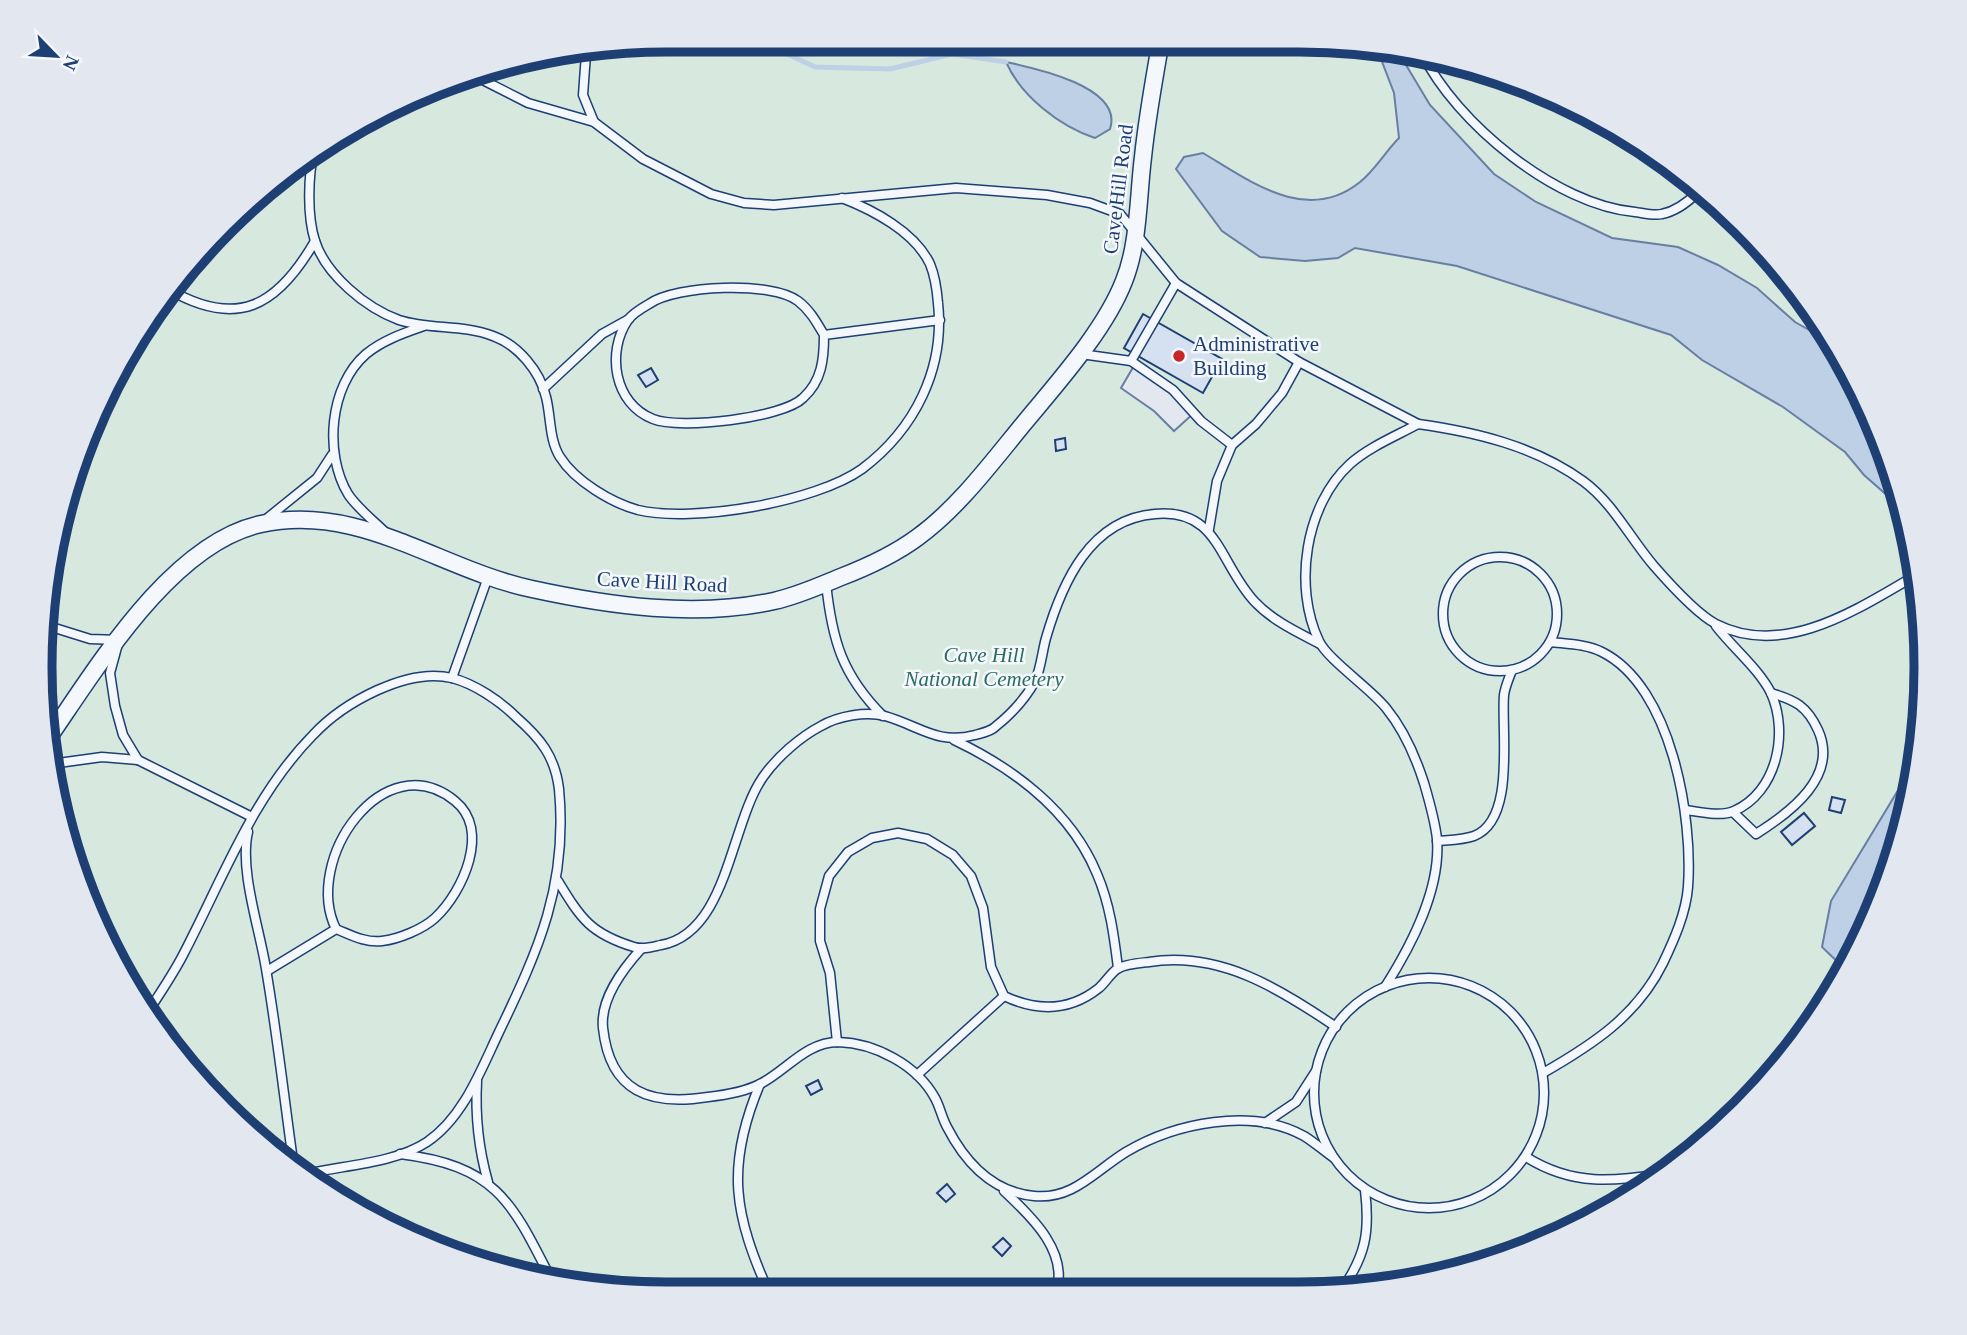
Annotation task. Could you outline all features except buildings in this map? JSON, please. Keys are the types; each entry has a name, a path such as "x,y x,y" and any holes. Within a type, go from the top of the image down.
{"street":[{"name":"Cave Hill Road","path":"56,727 119,639 172,578 201,553 229,535 260,524 303,519 347,524 389,536 488,577 517,586 595,601 709,609 779,600 861,569 917,538 944,514 988,466 1079,354 1123,285 1130,262 1159,52"}],"lane":[{"path":"586,58 583,95 594,122"},
{"path":"1429,66 1496,144 1537,174 1593,203 1623,211 1661,215 1684,205 1694,196"},
{"path":"484,81 528,103 594,122 643,159 711,194 744,203 774,205 956,188 1046,195 1090,204 1120,214 1176,284 1298,362 1418,424 1488,437 1537,455 1583,481 1617,515 1654,566 1714,623 1770,693 1780,729 1778,753 1758,795 1733,812 1686,810"},
{"path":"313,165 311,204 315,241 330,269 378,311 424,326 460,327 495,336 519,351 543,389 559,456 580,478 606,495 636,509 665,514 737,509 836,484 861,469 887,447 912,416 929,384 938,346 940,320 930,265 918,247 901,231 864,206 842,198"},
{"path":"179,295 205,308 232,312 258,303 279,287 301,264 315,241"},
{"path":"1131,361 1176,284"},
{"path":"543,389 603,334 652,302 682,291 760,290 779,292 798,301 813,315 824,335 824,358 819,378 802,400 772,413 682,424 652,419 627,400 615,374 616,346 629,319"},
{"path":"824,335 940,320"},
{"path":"389,536 349,494 332,455 335,415 346,382 365,355 391,338 424,326"},
{"path":"1079,354 1131,361 1173,390 1201,421 1233,445"},
{"path":"1209,529 1217,481 1233,445 1256,425 1282,393 1298,362"},
{"path":"1320,643 1311,617 1304,580 1307,540 1323,502 1349,465 1418,424"},
{"path":"260,524 317,478 332,455"},
{"path":"954,740 993,729 1030,688 1035,680 1060,597 1078,560 1100,537 1125,522 1154,514 1186,515 1209,529 1228,567 1255,602 1282,625 1320,643 1386,708 1413,749 1437,841 1433,880 1404,957 1385,987"},
{"path":"1503,556 1522,561 1539,571 1551,586 1557,605 1557,624 1550,642 1540,655 1512,670 1493,670 1475,665 1459,653 1448,637 1443,618 1445,599 1453,581 1466,567 1484,559 1503,556"},
{"path":"452,678 488,577"},
{"path":"1714,623 1744,635 1783,636 1827,624 1908,579"},
{"path":"826,583 829,614 845,670 883,716"},
{"path":"54,628 90,639 119,639 110,673 115,706 123,735 138,760"},
{"path":"1543,1073 1617,1026 1642,996 1662,966 1678,929 1688,890 1686,810 1673,761 1655,714 1634,678 1603,653 1580,645 1550,642"},
{"path":"1437,841 1476,835 1488,826 1497,809 1504,767 1505,691 1512,670"},
{"path":"153,1004 182,957 272,782 314,733 346,707 386,686 424,678 452,678 484,693 544,741 558,786 558,881 526,978 478,1079 463,1103 427,1142 400,1154 316,1172"},
{"path":"1733,812 1756,834 1778,820 1813,785 1823,770 1826,753 1810,712 1797,701 1770,693"},
{"path":"558,881 577,913 605,938 641,949 674,943 703,920 718,890 744,813 763,776 795,743 822,725 846,716 883,716 954,740 995,759 1023,780 1055,810 1078,840 1097,872 1108,905 1118,968"},
{"path":"60,763 102,757 138,760 252,817"},
{"path":"405,785 433,787 457,802 471,822 471,850 452,899 433,920 406,934 381,941 359,939 337,929 328,911 327,887 331,858 346,831 363,810 383,794 405,785"},
{"path":"252,817 245,845 267,971 292,1154"},
{"path":"837,1042 830,973 820,941 820,909 829,876 848,852 872,838 898,832 928,839 953,855 971,876 983,908 991,967 1004,996 1025,1006 1048,1008 1072,1003 1098,989 1118,968 1179,958 1217,965 1258,979 1336,1027"},
{"path":"267,971 337,929"},
{"path":"641,949 625,967 602,1017 605,1045 614,1067 629,1084 649,1098 676,1102 732,1094 760,1084 811,1048 837,1042 895,1057 917,1075 935,1097 946,1126 976,1170 1028,1213 1058,1261 1056,1282"},
{"path":"1001,1188 1050,1198 1077,1188 1126,1152 1186,1128 1223,1122 1265,1123 1303,1135 1334,1158 1366,1190 1398,1205 1434,1209 1470,1202 1501,1184 1526,1157 1539,1130 1543,1073 1532,1040 1512,1012 1484,992 1452,980 1418,979 1385,987 1357,1003 1336,1027 1324,1047 1317,1070 1314,1100 1320,1130 1334,1158"},
{"path":"917,1075 1004,996"},
{"path":"1265,1123 1296,1102 1317,1070"},
{"path":"478,1079 475,1116 479,1152 488,1182"},
{"path":"760,1084 744,1122 737,1164 740,1216 753,1258 764,1282"},
{"path":"400,1154 437,1159 488,1182 512,1208 546,1271"},
{"path":"1526,1157 1558,1175 1580,1181 1647,1175"},
{"path":"1347,1280 1362,1255 1369,1226 1366,1190"}],"green space":[{"name":"Cave Hill National Cemetery","path":"1300,52 1380,58 1459,73 1535,99 1572,116 1641,156 1705,205 1762,262 1787,293 1811,326 1851,395 1868,432 1894,508 1903,548 1913,627 1913,708 1909,748 1894,827 1882,865 1868,903 1832,975 1811,1009 1762,1073 1705,1130 1674,1155 1641,1179 1572,1219 1535,1236 1459,1262 1419,1271 1340,1281 668,1282 587,1277 508,1262 432,1236 395,1219 326,1179 262,1130 205,1073 156,1009 116,940 99,903 73,827 58,748 52,668 64,548 85,470 116,395 156,326 205,262 262,205 293,180 360,135 432,99 508,73 548,64 627,54"}],"shaded area":[{"path":"1135,364 1173,390 1194,413 1174,431 1154,411 1121,388"}],"water":[{"path":"1381,59 1404,62 1430,105 1494,174 1536,202 1612,238 1678,247 1718,265 1757,288 1795,322 1816,334 1851,395 1868,432 1891,499 1864,475 1845,452 1783,407 1702,360 1671,335 1457,266 1355,248 1338,258 1305,261 1260,257 1222,231 1176,169 1184,157 1203,153 1259,186 1299,199 1320,200 1340,194 1360,182 1399,138 1394,93"},
{"path":"1006,62 1055,75 1091,91 1104,102 1111,114 1110,129 1095,138 1055,118 1021,87"},
{"path":"1909,750 1894,827 1882,865 1868,903 1839,963 1822,947 1831,901 1900,787"}],"waterway":[{"path":"783,52 815,67 890,69 952,54 1006,62"}],"place":[{"name":"Administrative Building","path":"1179,356"}]}
